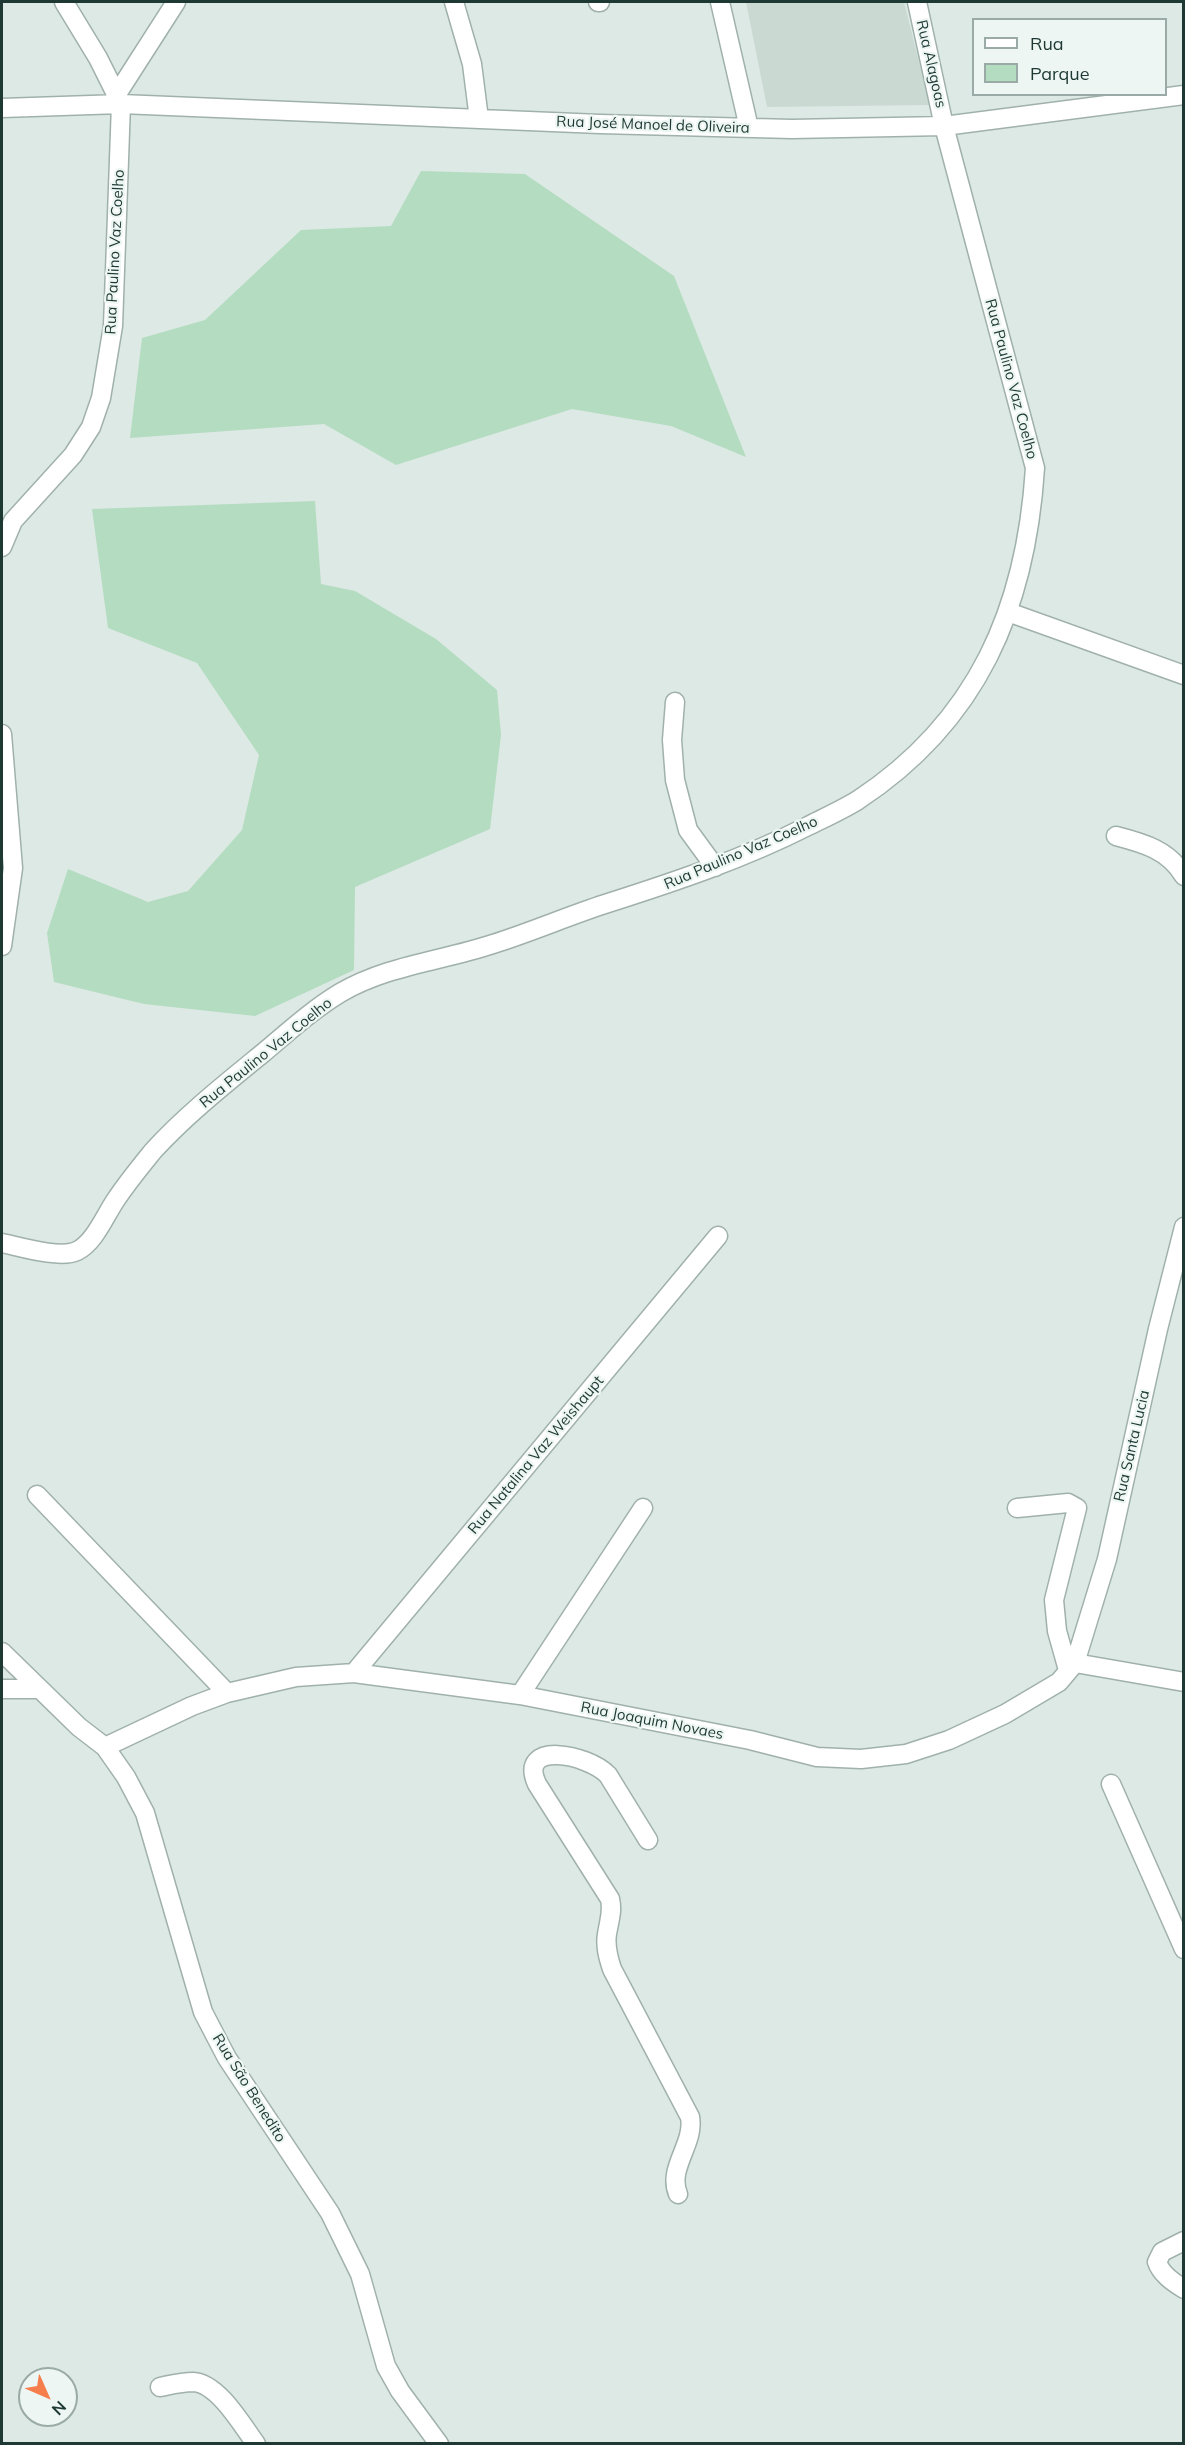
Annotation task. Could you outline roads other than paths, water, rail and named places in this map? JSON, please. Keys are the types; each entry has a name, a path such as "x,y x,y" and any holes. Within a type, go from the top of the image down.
{"street":[{"path":"64,2 119,99"},
{"path":"119,99 176,2"},
{"path":"454,2 472,64 479,119"},
{"path":"720,2 749,128"},
{"name":"Rua Alagoas","path":"917,2 944,126"},
{"name":"Rua José Manoel de Oliveira","path":"2,108 119,99 479,119 792,129 944,126 1005,120 1184,95"},
{"name":"Rua Paulino Vaz Coelho","path":"2,547 14,521 73,455 92,427 101,398 113,326 119,99"},
{"name":"Rua Paulino Vaz Coelho","path":"2,1244 59,1254 80,1250 89,1242 117,1198 153,1152 201,1105 307,1016 339,994 375,975 490,945 715,867 792,834 855,802 897,771 932,739 967,695 992,653 1008,612 1032,512 1035,468 944,126"},
{"path":"1008,612 1184,675"},
{"path":"675,702 672,740 675,780 688,830 715,867"},
{"path":"2,734 13,868 2,946"},
{"path":"1116,836 1146,844 1166,855 1178,866 1184,876"},
{"name":"Rua Santa Lucia","path":"1072,1666 1107,1559 1158,1329 1184,1227"},
{"name":"Rua Natalina Vaz Weishaupt","path":"354,1673 718,1236"},
{"path":"37,1495 227,1693"},
{"path":"1017,1508 1068,1503 1077,1508 1054,1600 1057,1631 1072,1666 1184,1682"},
{"path":"520,1695 643,1508"},
{"name":"Rua São Benedito","path":"2,1652 79,1727 105,1747 126,1777 145,1813 203,2012 227,2058 330,2213 360,2274 386,2366 400,2391 439,2444"},
{"name":"Rua Joaquim Novaes","path":"105,1747 192,1706 227,1693 296,1677 354,1673 520,1695 739,1738 817,1757 861,1759 906,1754 949,1740 1005,1714 1059,1682 1072,1666"},
{"path":"2,1689 40,1689"},
{"path":"648,1840 601,1768 591,1762 564,1754 548,1756 536,1764 534,1771 537,1784 610,1899 612,1909 606,1936 607,1954 612,1969 690,2117 692,2127 677,2167 675,2181 678,2194"},
{"path":"1111,1784 1184,1949"},
{"path":"1184,2241 1162,2252 1157,2262 1171,2280 1184,2289"},
{"path":"160,2387 193,2382 213,2390 256,2444"}]}
